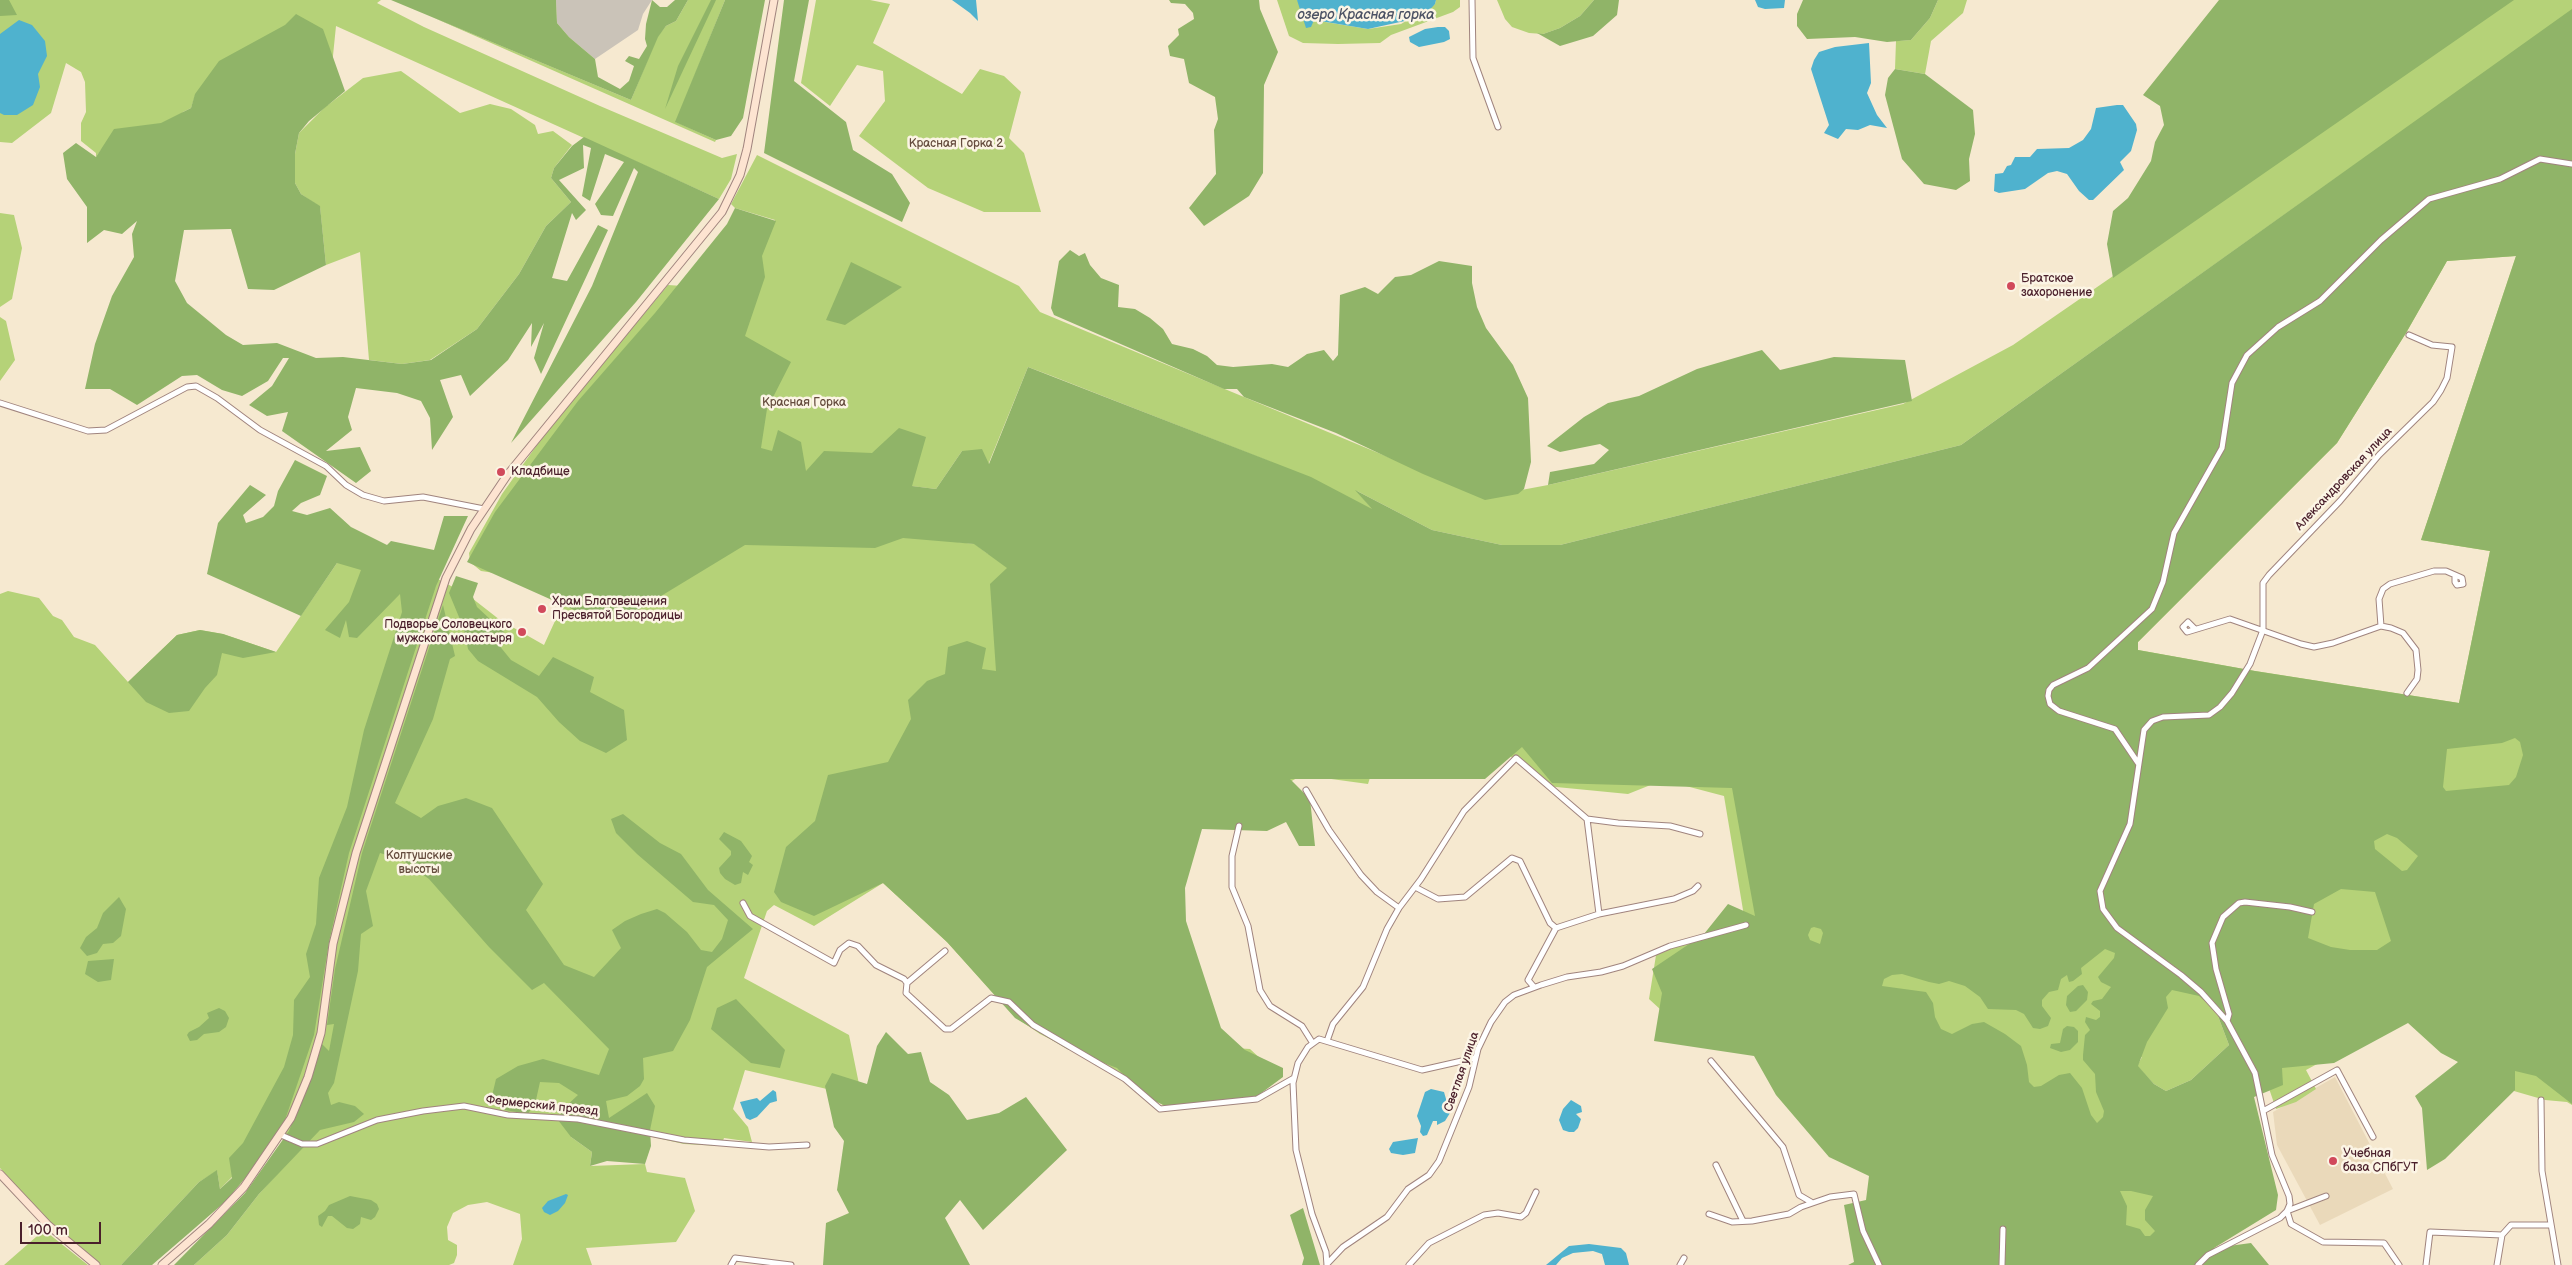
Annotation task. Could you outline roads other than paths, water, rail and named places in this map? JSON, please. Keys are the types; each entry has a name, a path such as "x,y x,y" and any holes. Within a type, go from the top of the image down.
{"main road":[{"path":"162,1265 209,1224 244,1187 292,1118 311,1068 321,1033 338,920 356,854 446,578 484,508 532,443 722,212 740,175 747,149 774,0"},
{"path":"0,1174 48,1225 96,1265"}],"street":[{"path":"1472,0 1473,58 1498,127"},
{"path":"2138,763 2115,729 2059,711 2050,704 2049,690 2053,685 2091,665 2152,609 2163,582 2174,533 2197,496 2222,448 2232,383 2247,355 2278,327 2320,302 2381,240 2428,199 2500,179 2540,159 2572,164"},
{"name":"Александровская улица","path":"2228,1021 2182,975 2117,928 2108,918 2100,902 2102,882 2130,824 2144,730 2152,721 2174,716 2208,715 2220,707 2247,670 2263,630 2264,583 2269,575 2340,501 2379,455 2441,390 2447,378 2452,348 2432,345 2409,335"},
{"path":"0,402 88,431 106,430 188,387 196,386 217,398 260,430 326,466 346,485 363,495 384,501 423,497 484,508"},
{"path":"2381,626 2379,599 2383,589 2390,584 2434,571 2446,571 2455,576"},
{"path":"2195,629 2230,619 2314,647 2333,643 2381,626 2403,632 2416,650 2418,670 2417,679 2407,693"},
{"path":"1327,1041 1333,1024 1363,987 1387,928 1399,908 1415,887 1464,811 1516,758 1587,819 1670,826 1700,834"},
{"path":"1306,790 1329,830 1361,875 1376,892 1399,908"},
{"path":"1587,819 1599,914"},
{"path":"1239,826 1232,856 1232,887 1248,926 1260,990 1270,1006 1302,1026 1312,1042"},
{"path":"1415,887 1438,899 1465,898 1512,858 1520,861 1550,923 1556,928"},
{"path":"1534,987 1528,980 1556,928 1599,914 1674,899 1693,891 1698,886"},
{"path":"2312,912 2290,907 2245,902 2239,904 2223,917 2212,943 2216,969 2229,1014 2228,1021 2255,1073 2272,1155 2289,1196 2290,1204 2288,1211 2291,1224 2323,1242 2384,1243 2399,1265"},
{"path":"743,903 750,916 834,963 840,950 849,942 858,946 876,964 908,983"},
{"name":"Светлая улица","path":"1327,1265 1343,1247 1387,1217 1408,1189 1429,1175 1439,1161 1469,1087 1475,1058 1491,1022 1505,1002 1514,995 1534,987 1567,977 1616,968 1670,946 1746,925"},
{"path":"945,951 908,983 906,993 945,1029 950,1029 991,998 1009,1002 1033,1024 1126,1080 1160,1110 1257,1100 1294,1078"},
{"path":"1327,1265 1326,1252 1298,1163 1293,1106 1294,1078 1298,1063 1312,1042 1319,1039 1327,1041 1356,1052 1422,1070 1475,1058"},
{"path":"1712,1061 1783,1147 1799,1195 1808,1202 1813,1202"},
{"path":"2263,1111 2337,1070 2373,1137"},
{"path":"2541,1100 2542,1171 2558,1265"},
{"name":"Фермерский проезд","path":"281,1135 302,1144 317,1144 377,1120 464,1106 508,1115 578,1119 684,1140 769,1147 807,1145"},
{"path":"1716,1165 1743,1221"},
{"path":"1409,1265 1429,1243 1484,1215 1498,1213 1521,1217 1526,1213 1536,1192"},
{"path":"1709,1214 1732,1222 1743,1221 1789,1214 1813,1202 1830,1197 1854,1194 1863,1231 1878,1265"},
{"path":"2198,1265 2208,1255 2280,1218 2288,1211 2326,1196"},
{"path":"2497,1265 2502,1235 2511,1225 2551,1225"},
{"path":"2002,1265 2003,1229"},
{"path":"2426,1265 2430,1232 2502,1235"},
{"path":"731,1265 735,1258 791,1265"},
{"path":"1680,1265 1684,1258"}],"water":[{"path":"952,0 976,0 978,21 970,13"},
{"name":"озеро Красная горка","path":"1297,0 1436,0 1435,4 1423,17 1368,29 1314,20 1311,27 1306,28"},
{"path":"1755,0 1785,0 1784,8 1765,9 1758,7"},
{"path":"19,20 32,25 45,41 47,56 38,74 40,87 33,105 17,115 4,115 0,113 0,34"},
{"path":"1445,27 1449,31 1450,39 1419,47 1410,42 1409,37 1425,29"},
{"path":"1869,43 1871,83 1867,93 1877,115 1887,128 1870,125 1858,130 1846,129 1838,139 1824,133 1829,125 1811,69 1819,52 1835,47"},
{"path":"2123,105 2136,124 2137,130 2131,151 2120,162 2124,170 2093,200 2089,200 2079,191 2067,174 2057,171 2048,173 2025,189 1999,193 1994,191 1995,174 2003,173 2007,166 2011,165 2015,157 2030,157 2037,149 2069,148 2083,140 2091,129 2096,108"},
{"path":"1431,1089 1444,1092 1450,1113 1445,1121 1437,1125 1437,1121 1433,1121 1427,1135 1423,1136 1420,1132 1421,1126 1417,1116 1425,1092"},
{"path":"773,1090 776,1092 777,1101 770,1103 757,1117 750,1120 746,1118 740,1102 757,1098 760,1101"},
{"path":"1571,1100 1581,1106 1582,1112 1576,1114 1581,1119 1578,1128 1574,1132 1563,1130 1559,1120 1563,1109"},
{"path":"1418,1138 1415,1153 1403,1155 1391,1153 1389,1149 1393,1142"},
{"path":"566,1194 568,1195 565,1203 558,1211 550,1215 544,1212 542,1208 548,1201"},
{"path":"1589,1244 1621,1248 1626,1253 1629,1265 1605,1265 1602,1254 1593,1251 1573,1253 1562,1258 1556,1265 1546,1265 1569,1246"}],"place":[{"name":"Братское захоронение","path":"2011,286"},
{"name":"Кладбище","path":"501,472"},
{"name":"Храм Благовещения Пресвятой Богородицы","path":"542,609"},
{"name":"Подворье Соловецкого мужского монастыря","path":"522,632"},
{"name":"Учебная база СПбГУТ","path":"2333,1161"}],"park label":[{"name":"Красная Горка 2","path":"956,144"},
{"name":"Красная Горка","path":"804,403"},
{"name":"Колтушские высоты","path":"419,863"}]}
